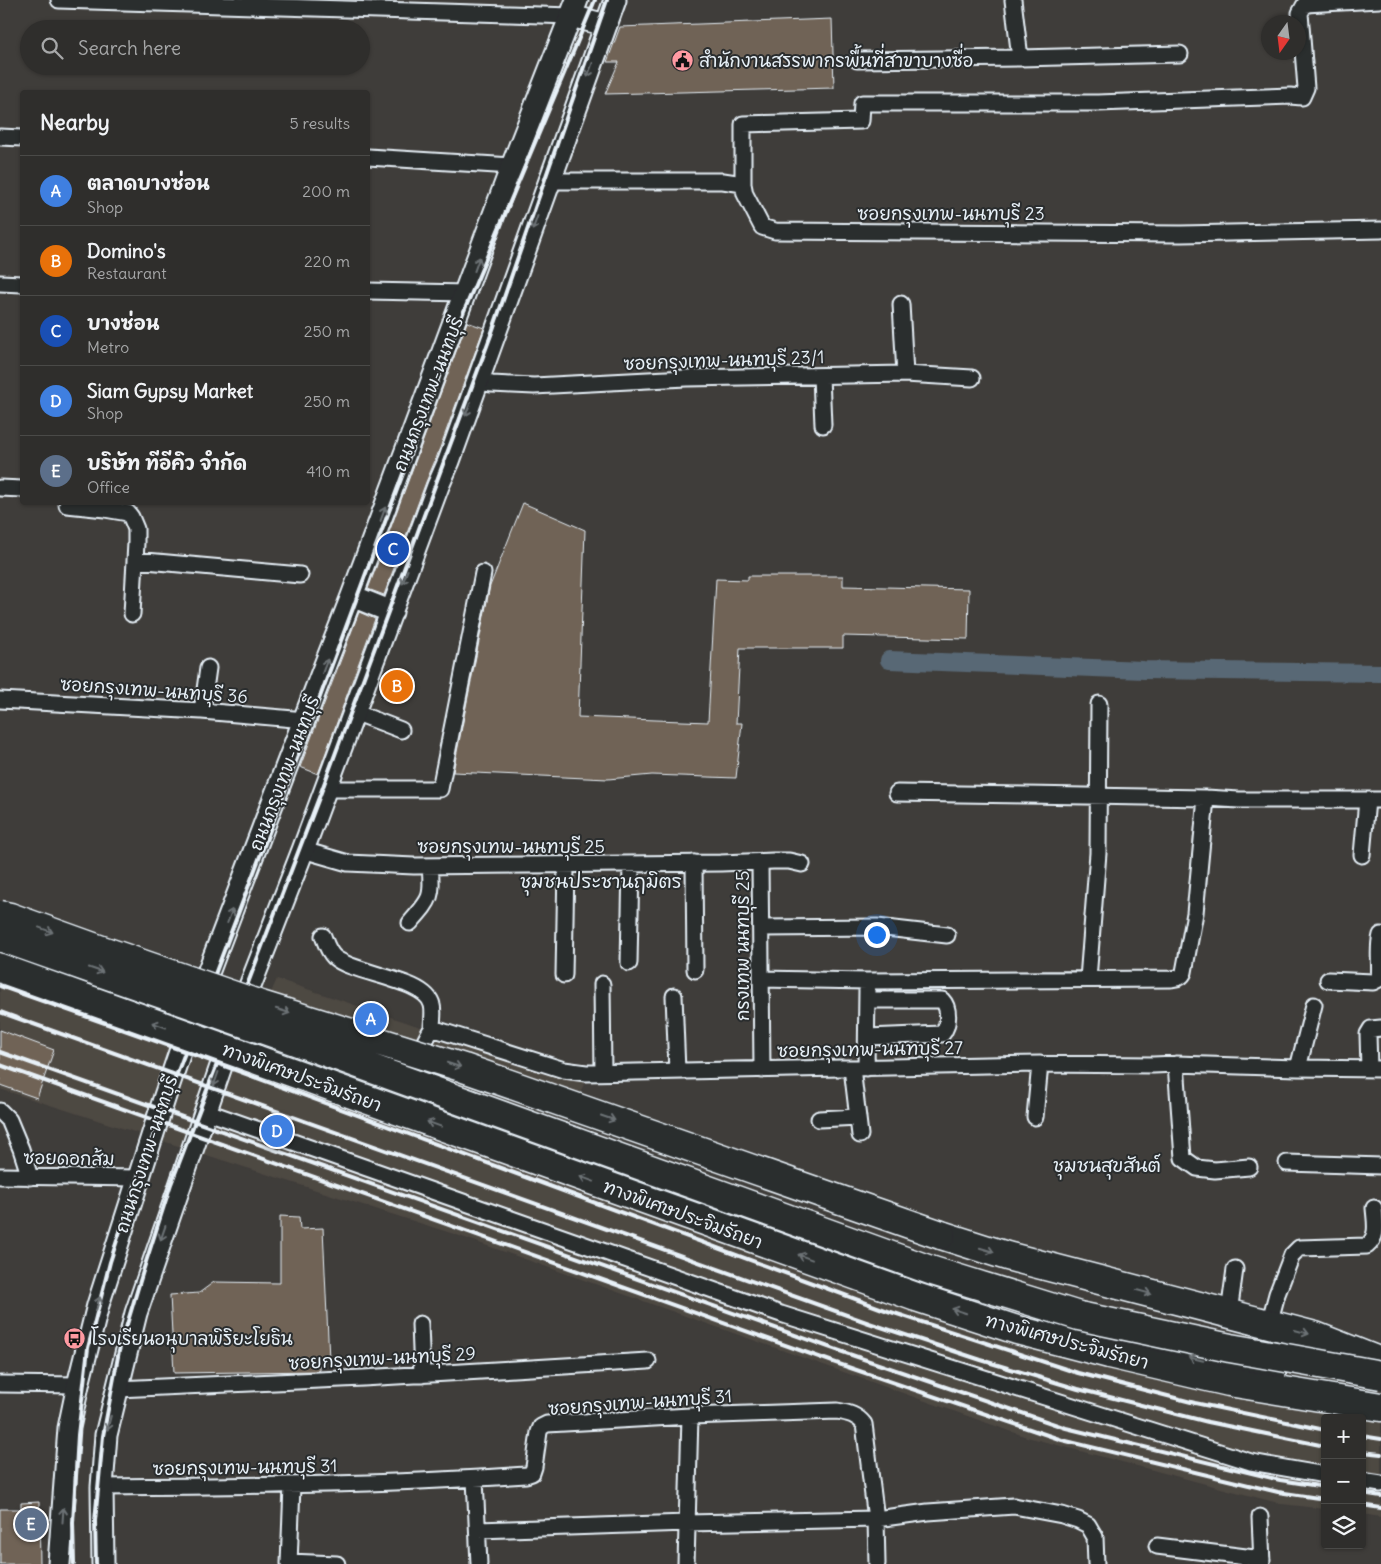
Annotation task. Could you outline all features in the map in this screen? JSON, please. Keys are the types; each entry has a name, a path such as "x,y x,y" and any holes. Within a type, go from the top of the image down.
{"highway":[{"path":"0,915 258,1004 464,1068 941,1235 1007,1256 1315,1336 1381,1362"},
{"name":"ทางพิเศษประจิมรัถยา","path":"0,937 286,1037 933,1271 1079,1316 1230,1348 1381,1375"},
{"name":"ทางพิเศษประจิมรัถยา","path":"0,968 916,1297 1017,1330 1081,1348 1229,1382 1381,1407"}],"main road":[{"path":"103,1564 102,1487 106,1435 136,1313 238,1017 326,790 438,486 449,461 615,0"},
{"path":"574,8 606,24"},
{"name":"ถนนกรุงเทพ-นนทบุรี","path":"59,1564 69,1428 78,1385 98,1305 165,1096 198,999 352,596 512,166 574,8"},
{"path":"352,596 392,612"},
{"path":"198,999 400,1084 1073,1328 1231,1368 1381,1395"},
{"path":"1073,1328 1381,1362"}],"street":[{"path":"59,0 574,8"},
{"path":"1014,0 1020,58"},
{"path":"550,183 557,181 723,181 743,184 743,124 861,121 862,103 1098,103 1302,97 1306,88 1300,13 1305,4 1380,0"},
{"path":"857,60 1180,54"},
{"path":"0,137 20,138"},
{"path":"370,157 512,166"},
{"name":"ซอยกรุงเทพ-นนทบุรี 23","path":"743,184 745,194 762,227 775,231 1181,234 1381,230"},
{"path":"0,283 20,284"},
{"path":"370,291 466,293"},
{"path":"901,304 905,374"},
{"name":"ซอยกรุงเทพ-นนทบุรี 23/1","path":"478,382 534,386 686,378 905,374 972,378"},
{"path":"821,376 823,425"},
{"path":"0,488 20,489"},
{"path":"67,505 105,506 128,513 131,517 136,529 132,614"},
{"path":"134,560 300,574"},
{"path":"326,790 440,789 483,573"},
{"path":"202,711 208,668"},
{"name":"ซอยกรุงเทพ-นนทบุรี 36","path":"0,700 202,711 305,720"},
{"path":"1088,979 1098,853 1099,704"},
{"path":"354,712 401,730"},
{"path":"897,793 1238,800 1374,800 1362,855"},
{"path":"760,979 867,981 1180,978 1183,976 1195,913 1206,798"},
{"name":"ซอยกรุงเทพ-นนทบุรี 25","path":"303,850 348,862 371,865 721,863"},
{"path":"760,862 789,861 802,864"},
{"name":"กรงเทพ นนทบุรี 25","path":"721,863 760,862 762,1070"},
{"path":"694,863 695,970"},
{"path":"629,963 631,864"},
{"path":"564,975 566,865"},
{"path":"410,923 430,898 432,888 430,866"},
{"path":"760,928 877,927 947,935"},
{"path":"1328,980 1373,982 1379,979 1378,957 1381,934"},
{"path":"323,936 327,949 335,958 409,985 425,993 432,1003 432,1028 411,1068 400,1084"},
{"path":"860,1135 858,1117 859,1068 867,1037 867,981"},
{"path":"602,984 603,1072"},
{"path":"674,996 677,1071"},
{"path":"867,1000 942,1000 948,1016 946,1029 942,1034 867,1037"},
{"path":"1298,1068 1314,1005"},
{"name":"ซอยกรุงเทพ-นนทบุรี 27","path":"432,1028 564,1070 586,1073 1040,1064 1176,1064 1375,1069"},
{"path":"1375,1069 1368,1034 1371,1029 1381,1028"},
{"path":"1036,1117 1040,1064"},
{"path":"1176,1064 1183,1158 1197,1168 1216,1170 1249,1167"},
{"path":"0,1111 9,1120 30,1177"},
{"path":"205,1111 781,1314 1251,1462 1321,1474"},
{"path":"819,1119 858,1117"},
{"path":"1287,1163 1381,1166"},
{"name":"ซอยดอกส้ม","path":"0,1176 138,1178"},
{"path":"1269,1324 1277,1294 1292,1255 1299,1248 1367,1246 1373,1241 1375,1234 1374,1208"},
{"path":"1229,1314 1235,1269"},
{"path":"420,1324 422,1375"},
{"name":"ซอยกรุงเทพ-นนทบุรี 29","path":"117,1389 422,1375 648,1361"},
{"path":"0,1384 78,1385"},
{"name":"ซอยกรุงเทพ-นนทบุรี 31","path":"102,1487 292,1486 526,1476 532,1473 539,1432 541,1427 547,1424 690,1416 837,1411 850,1413 860,1418 864,1424 876,1519 877,1564"},
{"path":"686,1564 690,1416"},
{"path":"475,1479 479,1564"},
{"path":"1366,1482 1381,1484"},
{"path":"292,1486 289,1563 337,1564"},
{"path":"478,1530 876,1519 928,1512 1014,1506 1078,1520 1088,1525 1095,1537 1096,1564"},
{"path":"1157,1546 1262,1561 1260,1517"}],"shaded area":[{"path":"0,976 1082,1359 1244,1399 1352,1414 1321,1414 1321,1509 1282,1504 1027,1437 454,1234 0,1089"},
{"path":"277,979 585,1082 577,1099 269,997"},
{"path":"1366,1416 1381,1418 1381,1517 1366,1515"}],"building":[{"path":"832,19 834,88 605,94 619,62 607,62 620,27"},
{"path":"467,322 484,328 384,595 368,589"},
{"path":"523,503 585,530 578,717 708,722 716,579 748,580 748,576 843,576 843,586 969,589 968,639 843,636 843,648 740,648 736,723 742,723 736,778 652,775 608,779 453,772 490,586"},
{"path":"359,612 375,619 318,774 300,767"},
{"path":"0,1030 54,1050 37,1098 0,1085"},
{"path":"280,1216 299,1217 300,1229 323,1228 329,1360 319,1361 319,1371 174,1373 170,1295 199,1293 214,1282 280,1283"},
{"path":"39,1502 40,1564 0,1564 0,1509 21,1509 21,1503"}],"waterway":[{"path":"889,660 1144,670 1381,673"}],"railway":[{"path":"74,1564 73,1523 78,1435 88,1348 110,1262 139,1173 288,783 459,323 595,0"},
{"path":"96,1564 95,1521 103,1436 119,1351 171,1184 320,795 491,335 607,0"},
{"path":"0,986 181,1050 888,1311 1078,1373 1195,1403 1321,1429"},
{"path":"0,1012 869,1323 981,1360 1078,1389 1208,1422 1321,1445"},
{"path":"0,1052 837,1350 1066,1428 1280,1480 1321,1486"},
{"path":"0,1065 833,1362 1062,1440 1278,1492 1321,1498"},
{"path":"1366,1437 1381,1439"},
{"path":"1366,1452 1381,1454"},
{"path":"1366,1494 1381,1496"},
{"path":"1366,1506 1381,1508"}],"place":[{"name":"สำนักงานสรรพากรพื้นที่สาขาบางซื่อ","path":"683,60"},
{"name":"บางซ่อน","path":"393,549"},
{"name":"Domino's","path":"397,686"},
{"name":"ตลาดบางซ่อน","path":"371,1019"},
{"name":"Siam Gypsy Market","path":"277,1131"},
{"name":"โรงเรียนอนุบาลพิริยะโยธิน","path":"75,1338"},
{"name":"บริษัท ทีอีคิว จำกัด","path":"31,1524"}],"district":[{"name":"ชุมชนประชานฤมิตร","path":"601,881"},
{"name":"ชุมชนสุขสันต์","path":"1107,1165"}]}
